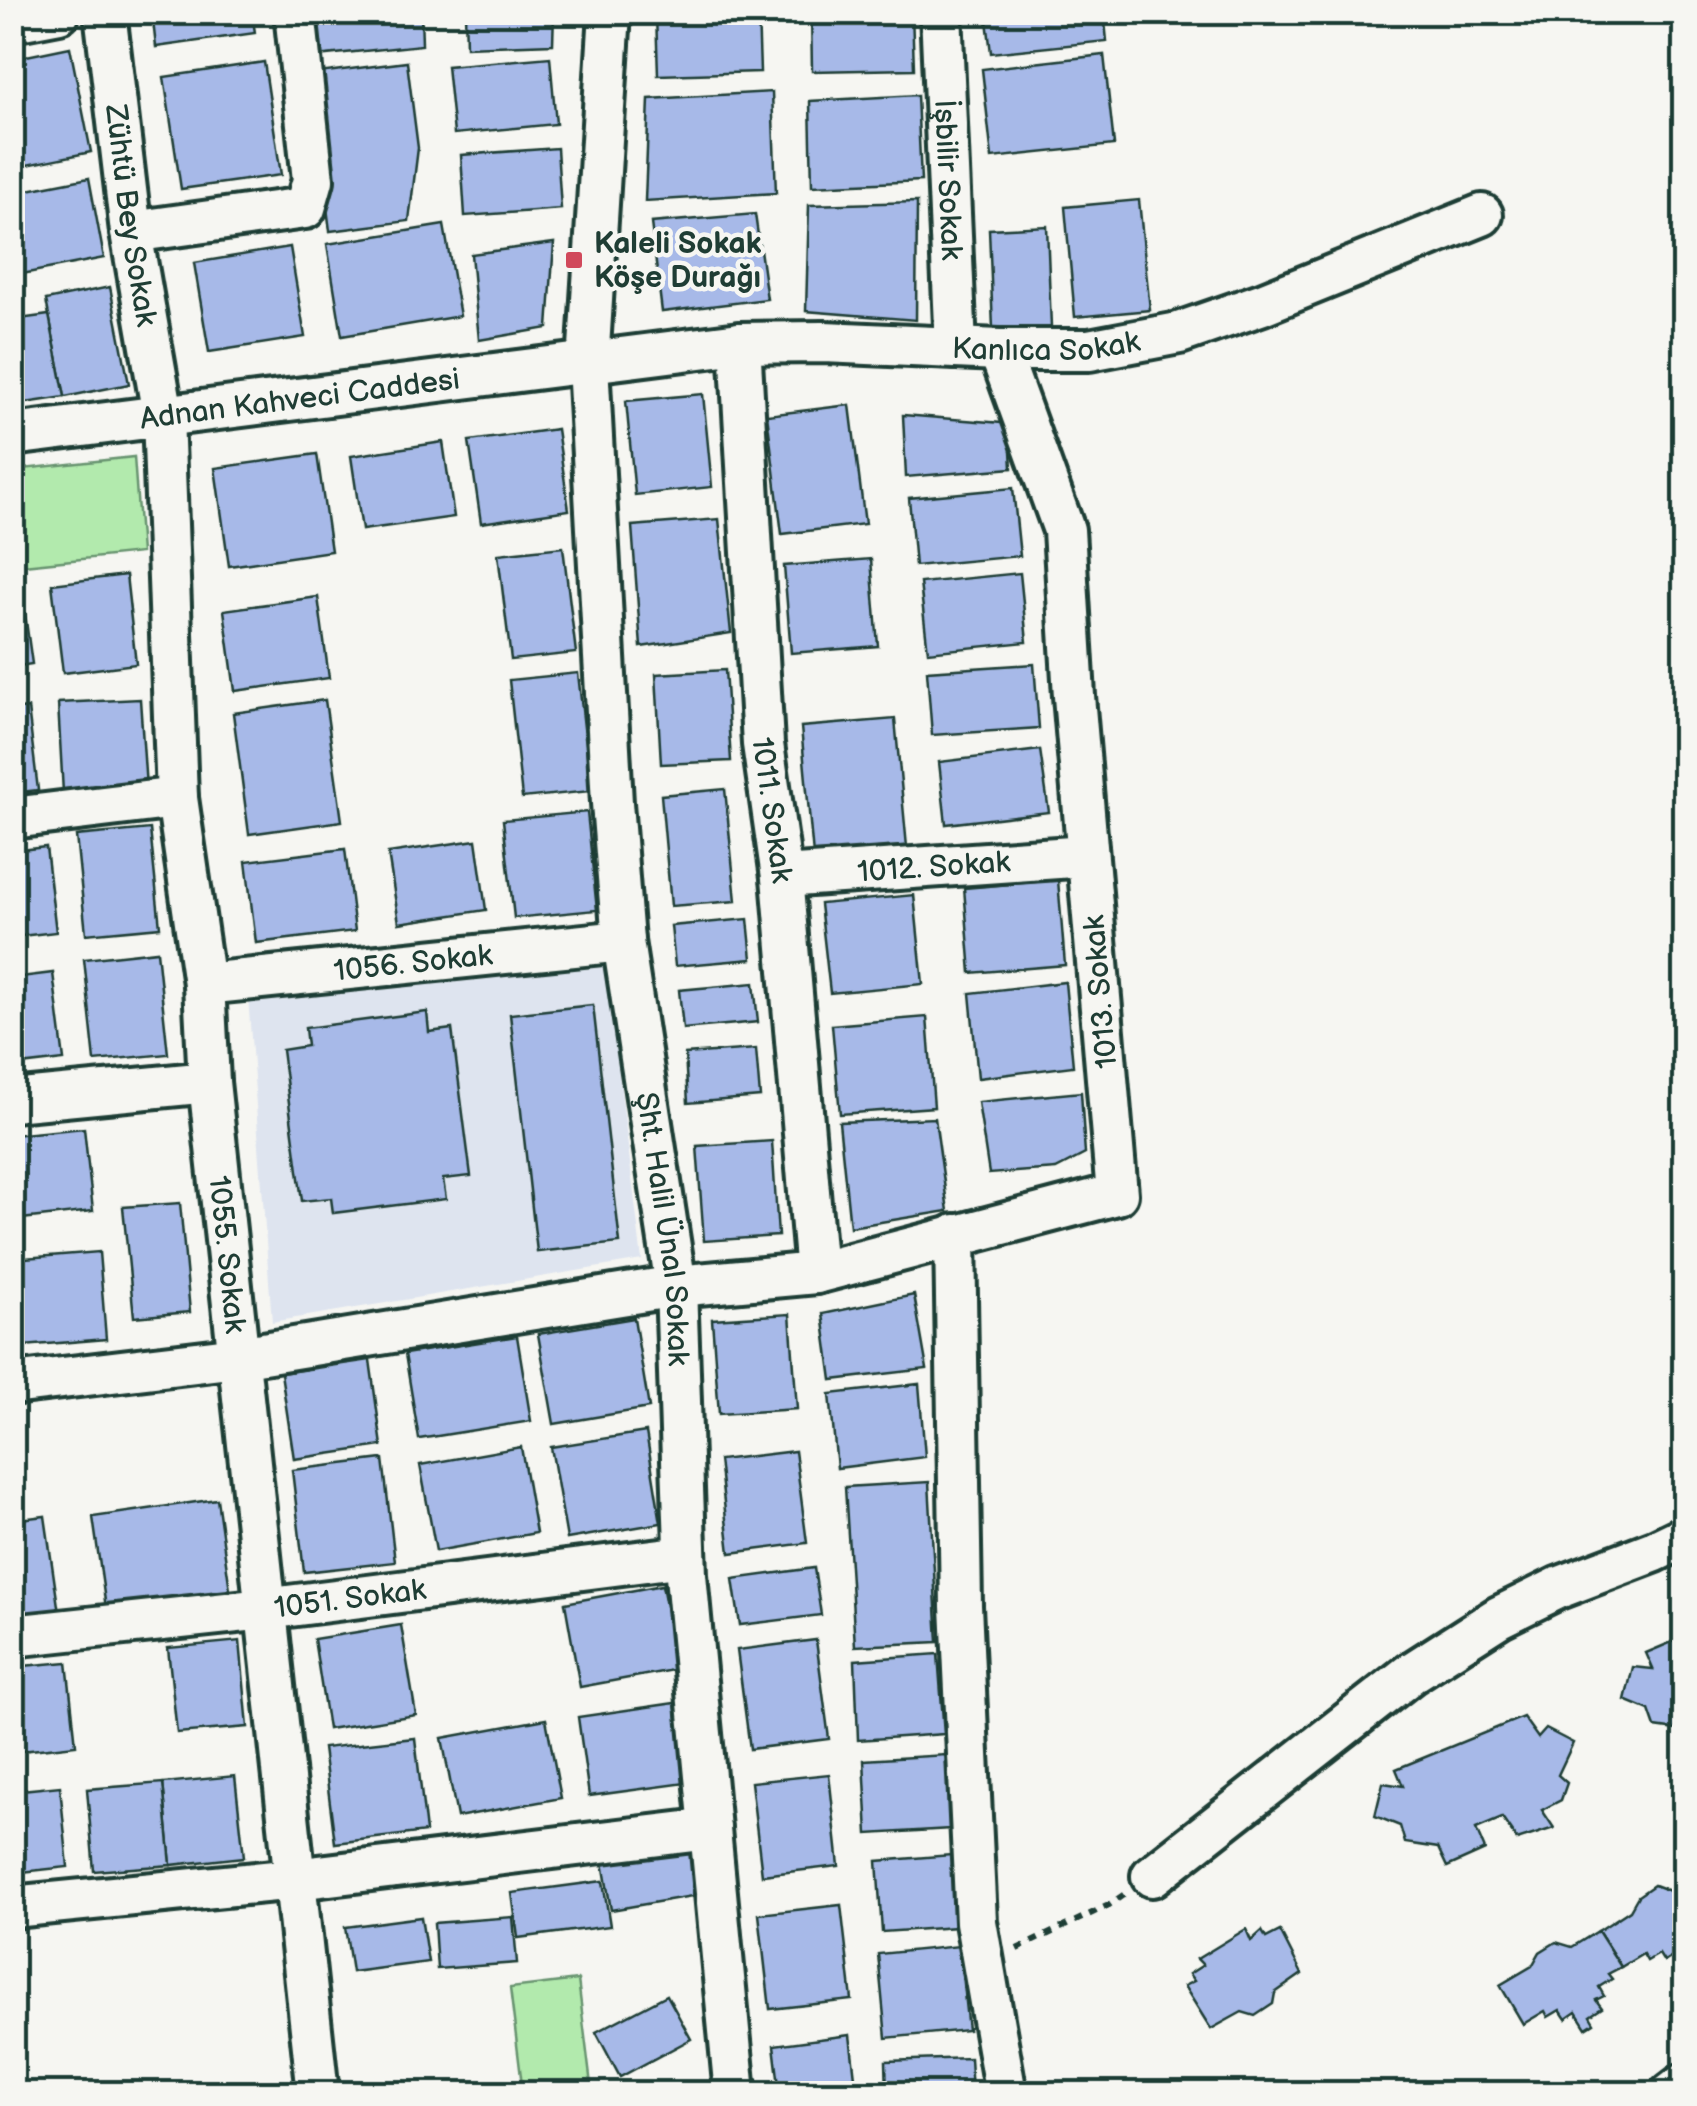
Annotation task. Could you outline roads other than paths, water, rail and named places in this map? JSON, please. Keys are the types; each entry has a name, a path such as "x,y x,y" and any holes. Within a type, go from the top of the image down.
{"street":[{"path":"12,21 59,12"},
{"name":"Zühtü Bey Sokak","path":"104,12 132,232 163,415"},
{"path":"132,232 305,208 313,180 295,12"},
{"name":"Şht. Halil Ünal Sokak","path":"610,12 588,364 624,941 676,1286 685,1556 735,2094"},
{"name":"İşbilir Sokak","path":"941,12 956,348"},
{"name":"Kanlıca Sokak","path":"588,364 740,343 1089,350 1179,333 1262,304 1482,215"},
{"name":"1011. Sokak","path":"740,343 763,744 782,877 816,1273"},
{"name":"1013. Sokak","path":"12,1384 238,1356 676,1286 816,1273 1118,1194 1087,856 1064,530 1000,350"},
{"name":"Adnan Kahveci Caddesi","path":"12,435 588,364"},
{"name":"1055. Sokak","path":"163,415 177,798 204,984 208,1082 318,2094"},
{"path":"12,818 177,798"},
{"name":"1012. Sokak","path":"782,877 1087,856"},
{"name":"1056. Sokak","path":"204,984 624,941"},
{"path":"12,1100 208,1082"},
{"path":"954,1235 961,1606 976,1922 1006,2094"},
{"path":"1152,1876 1410,1674 1499,1617 1558,1588 1655,1552 1684,1537"},
{"name":"1051. Sokak","path":"12,1636 266,1609 685,1556"},
{"path":"12,1907 294,1879 710,1829"},
{"path":"1671,2094 1684,2084"}],"place":[{"name":"Kaleli Sokak Köşe Durağı","path":"574,260"}]}
